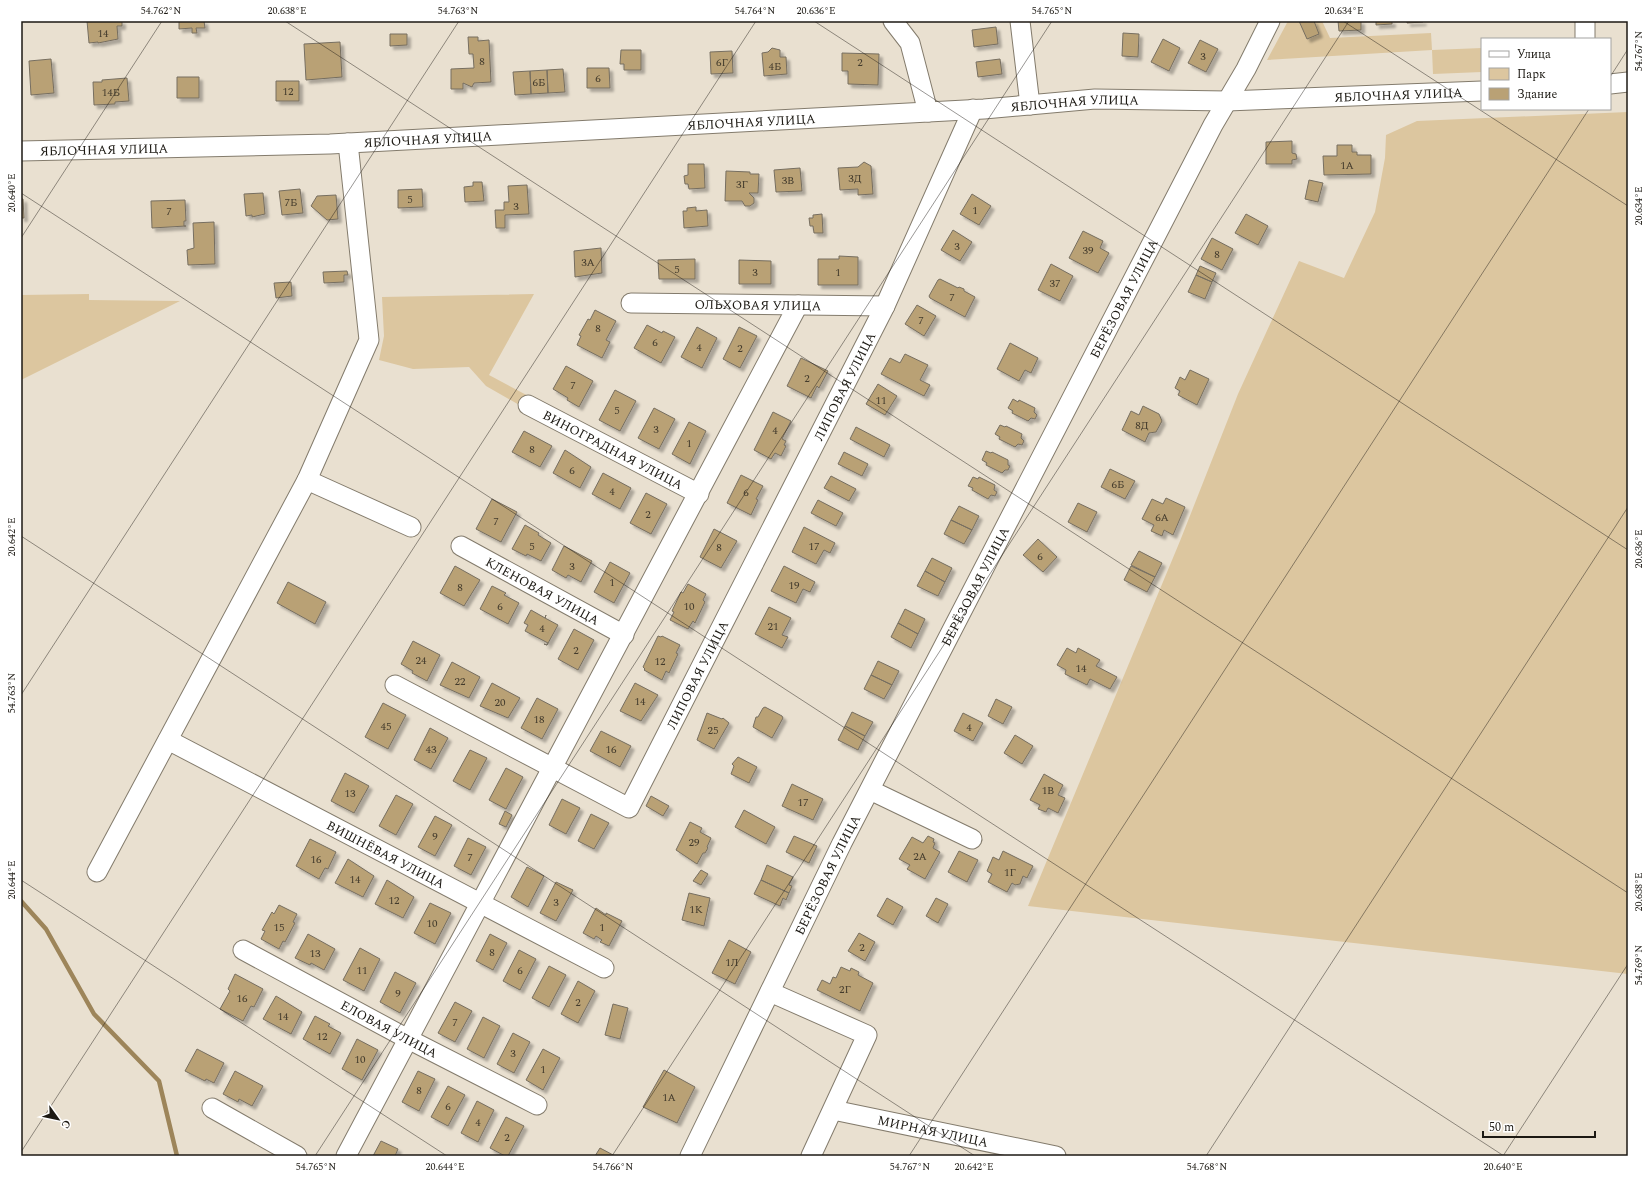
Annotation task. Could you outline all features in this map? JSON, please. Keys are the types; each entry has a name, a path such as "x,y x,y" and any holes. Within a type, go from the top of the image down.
{"street":[{"path":"893,21 910,43 928,112"},
{"path":"1020,21 1030,105"},
{"name":"БЕРЁЗОВАЯ УЛИЦА","path":"690,1156 870,790 1206,139 1246,69 1270,21"},
{"path":"1585,21 1585,38"},
{"path":"1611,84 1628,82"},
{"name":"ЯБЛОЧНАЯ УЛИЦА","path":"21,151 348,143 973,110 1095,99 1227,101 1398,96 1481,91"},
{"path":"885,306 973,110"},
{"path":"97,872 307,480 369,340 348,143"},
{"name":"ОЛЬХОВАЯ УЛИЦА","path":"630,303 885,306"},
{"path":"346,1156 699,494 798,305"},
{"name":"ЛИПОВАЯ УЛИЦА","path":"395,685 552,769 629,808 885,306"},
{"name":"ВИНОГРАДНАЯ УЛИЦА","path":"528,405 699,494"},
{"path":"307,480 411,526"},
{"name":"КЛЕНОВАЯ УЛИЦА","path":"461,546 624,635"},
{"name":"ВИШНЁВАЯ УЛИЦА","path":"168,740 480,905 604,968"},
{"path":"870,790 972,839"},
{"name":"ЕЛОВАЯ УЛИЦА","path":"243,950 408,1039 537,1105"},
{"path":"770,992 867,1035 811,1156"},
{"path":"212,1108 297,1156"},
{"name":"МИРНАЯ УЛИЦА","path":"833,1110 1056,1156"}],"green space":[{"path":"1288,21 1322,21 1330,38 1431,33 1432,50 1267,60"},
{"path":"1481,48 1481,72 1433,74 1432,50"},
{"path":"1628,112 1628,974 1028,906 1180,541 1238,394 1299,261 1344,278 1375,212 1385,158 1386,135 1417,121"},
{"path":"89,294 89,300 180,301 21,380 21,295"},
{"path":"534,294 489,375 534,399 528,410 486,386 469,367 413,369 379,360 384,336 382,297"}],"building":[{"path":"87,21 122,21 122,26 117,26 118,39 98,43 89,43"},
{"path":"179,21 204,21 205,28 196,28 197,33 192,33 192,28 179,29"},
{"path":"1299,21 1314,21 1319,34 1307,39"},
{"path":"1338,21 1361,21 1361,30 1339,31"},
{"path":"1376,21 1392,21 1392,24 1376,25"},
{"path":"1407,21 1423,21 1423,22 1407,23"},
{"path":"996,27 998,44 974,47 972,30"},
{"path":"1123,33 1139,34 1138,57 1122,56"},
{"path":"390,34 407,34 407,45 390,46"},
{"path":"468,37 478,37 478,41 489,40 491,82 474,83 472,87 463,83 463,89 451,89 451,69 474,68 473,54 469,54"},
{"path":"1163,39 1180,48 1169,71 1151,62"},
{"path":"1200,40 1218,49 1206,72 1188,63"},
{"path":"340,42 342,77 306,80 304,44"},
{"path":"772,48 780,50 780,57 786,57 787,74 764,76 762,53 768,52"},
{"path":"621,50 641,50 641,70 624,70 624,64 620,64"},
{"path":"732,51 733,73 711,74 710,52"},
{"path":"842,53 879,54 878,85 848,84 848,71 842,71"},
{"path":"51,59 54,93 31,95 29,61"},
{"path":"1000,59 1002,74 978,77 976,62"},
{"path":"587,68 609,68 610,88 587,88"},
{"path":"563,69 565,92 548,93 547,70"},
{"path":"547,70 548,93 531,94 530,71"},
{"path":"530,71 531,94 515,95 513,72"},
{"path":"177,77 199,77 199,98 177,98"},
{"path":"127,78 129,101 115,102 115,104 94,105 93,82"},
{"path":"276,81 299,81 299,101 276,101"},
{"path":"1292,141 1292,153 1296,154 1297,159 1292,160 1292,164 1266,164 1266,142"},
{"path":"1337,145 1352,145 1352,152 1357,152 1357,155 1371,155 1371,174 1324,175 1323,156 1337,156"},
{"path":"864,162 871,166 873,194 858,195 858,189 840,190 838,168 858,167"},
{"path":"688,164 704,164 705,188 689,189 688,184 685,184 684,176 688,175"},
{"path":"800,168 802,191 776,192 774,170"},
{"path":"726,171 759,174 758,193 749,193 754,198 754,203 750,206 745,206 742,201 725,201"},
{"path":"1309,180 1323,183 1318,202 1305,199"},
{"path":"473,182 482,182 484,201 465,202 464,187 473,186"},
{"path":"527,185 529,214 505,215 505,228 496,228 495,210 504,210 504,202 509,202 508,186"},
{"path":"300,189 303,213 282,215 279,191"},
{"path":"422,189 423,207 398,208 398,190"},
{"path":"263,193 265,214 252,217 252,215 246,216 244,194"},
{"path":"972,194 991,206 979,225 960,214"},
{"path":"336,195 338,219 327,220 311,206 317,196"},
{"path":"21,199 23,199 24,218 21,218"},
{"path":"185,200 186,221 184,221 184,226 186,226 152,228 151,201"},
{"path":"696,207 696,211 707,210 708,226 684,228 683,211 687,211 687,208"},
{"path":"822,214 823,233 814,233 813,226 810,226 809,218 813,218 813,215"},
{"path":"1246,214 1268,226 1258,245 1235,233"},
{"path":"214,222 215,264 188,265 187,250 194,248 193,223"},
{"path":"953,230 972,242 960,261 941,250"},
{"path":"1083,231 1103,241 1100,248 1109,253 1098,273 1069,258"},
{"path":"1212,238 1233,249 1222,270 1201,259"},
{"path":"601,248 602,273 575,277 574,251"},
{"path":"839,256 858,257 858,285 818,285 818,259 839,259"},
{"path":"695,259 695,279 659,279 658,260"},
{"path":"739,260 771,261 771,284 739,284"},
{"path":"1051,264 1073,276 1060,301 1038,290"},
{"path":"1200,266 1216,273 1212,282 1196,275"},
{"path":"347,271 348,275 344,275 344,282 324,283 323,272"},
{"path":"1196,275 1212,282 1205,299 1188,292"},
{"path":"940,279 958,288 964,289 964,291 975,297 965,317 930,298 929,296"},
{"path":"291,282 292,296 276,298 274,283"},
{"path":"917,305 936,316 924,336 905,324"},
{"path":"595,310 616,321 606,340 610,342 602,358 577,345 581,336 579,335"},
{"path":"647,325 662,333 663,331 675,337 661,363 634,348"},
{"path":"697,327 717,338 702,368 681,357"},
{"path":"739,327 757,336 740,368 723,359"},
{"path":"1010,343 1038,358 1031,373 1025,370 1019,381 997,369"},
{"path":"905,354 928,365 920,380 930,385 924,396 881,374 890,358 900,363"},
{"path":"801,358 828,371 819,388 817,386 811,398 787,386"},
{"path":"566,366 593,381 579,407 553,389"},
{"path":"1190,370 1209,379 1197,405 1178,395 1180,391 1175,388 1180,377 1185,380"},
{"path":"878,384 897,396 885,415 866,404"},
{"path":"615,390 636,401 620,431 599,420"},
{"path":"1013,399 1018,402 1019,400 1035,408 1034,412 1037,415 1035,419 1031,418 1028,421 1012,413 1013,411 1008,408"},
{"path":"1143,406 1159,414 1162,421 1156,432 1149,433 1145,442 1122,430 1131,411 1139,415"},
{"path":"654,408 675,419 659,449 638,438"},
{"path":"773,412 791,421 782,439 786,441 784,445 786,446 781,456 775,453 771,459 754,450"},
{"path":"689,422 706,431 690,464 672,454"},
{"path":"1000,425 1006,426 1022,434 1021,438 1024,441 1022,445 1018,444 1015,447 999,439 1000,437 995,434"},
{"path":"856,427 890,445 884,457 850,439"},
{"path":"524,431 552,446 540,467 512,452"},
{"path":"565,450 591,467 580,488 553,473"},
{"path":"986,451 992,452 1008,460 1008,465 1010,466 1008,470 1005,470 1002,473 986,465 987,463 982,460"},
{"path":"844,452 868,464 862,476 838,464"},
{"path":"1110,469 1135,481 1125,499 1101,487"},
{"path":"603,473 631,488 620,509 592,494"},
{"path":"741,475 763,486 756,499 758,500 751,515 727,503"},
{"path":"831,476 856,489 849,501 824,488"},
{"path":"973,477 978,479 979,477 995,485 994,490 997,492 995,496 991,495 988,499 972,490 973,488 968,486"},
{"path":"646,493 667,504 651,534 630,523"},
{"path":"1166,498 1185,507 1173,535 1164,530 1162,536 1151,531 1154,525 1142,519 1152,499 1163,504"},
{"path":"492,499 517,512 501,542 476,529"},
{"path":"818,500 843,513 836,526 811,513"},
{"path":"1078,503 1097,512 1087,532 1068,522"},
{"path":"959,506 979,516 972,530 951,520"},
{"path":"951,520 972,530 964,544 944,534"},
{"path":"525,525 539,533 538,535 551,543 541,561 512,549"},
{"path":"804,527 835,543 830,553 824,550 816,564 792,552"},
{"path":"714,529 737,541 721,568 700,557"},
{"path":"1038,539 1057,557 1043,572 1023,555"},
{"path":"564,546 592,561 581,582 568,575 566,578 552,570"},
{"path":"1139,551 1162,563 1155,577 1131,565"},
{"path":"932,558 952,568 945,582 925,571"},
{"path":"610,562 630,573 614,603 594,592"},
{"path":"455,566 480,580 464,606 440,593"},
{"path":"784,566 815,582 810,592 803,589 796,603 771,591"},
{"path":"1131,566 1155,577 1147,592 1124,580"},
{"path":"925,571 945,582 938,596 917,586"},
{"path":"288,582 326,602 315,624 277,603"},
{"path":"688,584 706,594 703,600 705,602 695,623 693,621 688,629 670,620 674,612 672,611 681,592 683,593"},
{"path":"492,586 506,593 504,595 519,603 508,624 480,609"},
{"path":"769,607 791,618 782,635 788,637 782,648 755,634"},
{"path":"905,609 925,619 918,634 898,623"},
{"path":"531,610 558,625 547,645 548,643 525,631 528,625 524,623"},
{"path":"898,623 918,634 911,648 891,637"},
{"path":"574,629 594,640 578,670 558,659"},
{"path":"658,636 662,636 680,645 676,653 678,654 669,673 666,671 662,680 644,670 645,669 643,667"},
{"path":"413,641 440,655 427,681 412,673 413,671 401,664"},
{"path":"1067,648 1076,653 1078,648 1100,660 1096,666 1117,677 1110,689 1090,679 1087,685 1065,674 1066,670 1057,665"},
{"path":"878,661 899,671 892,685 871,675"},
{"path":"452,662 480,677 469,698 440,685"},
{"path":"871,675 892,685 884,699 864,689"},
{"path":"492,683 520,698 508,718 480,706"},
{"path":"635,683 658,695 641,721 620,711"},
{"path":"537,698 558,709 542,739 521,728"},
{"path":"996,699 1012,707 1003,724 988,716"},
{"path":"383,703 406,715 388,749 365,737"},
{"path":"765,707 783,718 772,738 753,727 756,717 758,717"},
{"path":"852,712 873,722 865,736 845,726"},
{"path":"707,713 722,719 723,718 729,723 714,749 697,740"},
{"path":"963,713 983,723 973,741 954,731"},
{"path":"845,726 865,736 858,750 838,740"},
{"path":"430,728 448,738 431,769 414,760"},
{"path":"601,731 631,746 620,767 590,751"},
{"path":"1015,735 1033,746 1022,764 1004,753"},
{"path":"470,750 487,758 470,790 453,781"},
{"path":"738,757 757,767 749,783 731,774 734,766 732,764"},
{"path":"506,768 523,777 506,809 489,800"},
{"path":"345,773 369,786 354,813 331,801"},
{"path":"1044,774 1063,785 1058,795 1065,798 1058,813 1048,808 1046,812 1038,809 1040,805 1030,800"},
{"path":"792,784 823,799 813,820 782,806"},
{"path":"396,795 413,804 396,835 379,826"},
{"path":"651,796 669,806 663,816 646,806"},
{"path":"562,799 580,808 566,834 549,825"},
{"path":"744,810 775,827 766,844 735,827"},
{"path":"505,811 512,815 506,827 499,824"},
{"path":"591,814 609,823 594,849 578,841"},
{"path":"435,816 452,825 435,856 418,847"},
{"path":"690,822 702,828 700,832 711,838 707,847 708,848 705,853 703,853 697,864 676,850"},
{"path":"794,836 817,846 809,863 786,852"},
{"path":"928,836 934,839 933,842 935,843 933,848 940,852 925,879 907,869 910,865 899,859 912,837 923,843"},
{"path":"468,838 486,847 471,875 454,866"},
{"path":"310,839 336,852 328,869 325,868 319,879 296,866"},
{"path":"959,851 978,860 967,882 948,872"},
{"path":"1003,851 1033,866 1027,878 1023,876 1020,884 1015,885 1012,883 1007,892 988,882 992,874 987,871 993,857 999,860"},
{"path":"348,859 374,876 363,897 335,883"},
{"path":"767,865 793,877 789,885 792,886 789,893 761,880"},
{"path":"527,867 544,876 528,907 511,897"},
{"path":"701,870 708,874 701,885 693,881"},
{"path":"387,880 414,897 403,918 375,904"},
{"path":"761,880 789,893 786,900 783,898 780,906 754,894"},
{"path":"556,882 573,890 556,921 540,913"},
{"path":"689,893 710,898 704,926 682,920"},
{"path":"887,898 903,907 893,925 877,916"},
{"path":"936,898 948,904 938,923 926,916"},
{"path":"430,903 451,913 435,944 414,933"},
{"path":"279,905 297,914 293,922 295,923 285,942 283,941 279,949 261,939 265,931 262,930 272,912 274,914"},
{"path":"596,908 606,915 606,913 622,921 609,946 600,942 602,940 596,936 594,939 583,933"},
{"path":"859,933 875,942 865,961 848,951"},
{"path":"308,934 335,949 324,970 311,963 310,965 295,958"},
{"path":"490,934 507,943 493,970 476,961"},
{"path":"729,940 751,952 735,984 712,973"},
{"path":"360,948 380,959 364,991 343,980"},
{"path":"519,950 536,959 520,990 503,981"},
{"path":"549,966 566,975 549,1007 532,998"},
{"path":"841,967 850,971 851,968 859,972 858,975 873,983 860,1011 817,990 822,980 830,984 833,977 836,978"},
{"path":"395,972 416,983 400,1013 380,1002"},
{"path":"235,974 263,989 254,1007 251,1006 243,1021 220,1009 230,991 228,989"},
{"path":"578,981 595,991 578,1023 561,1014"},
{"path":"276,996 302,1012 291,1034 263,1019"},
{"path":"455,1002 472,1011 455,1042 438,1033"},
{"path":"613,1004 628,1008 620,1039 605,1035"},
{"path":"315,1016 330,1024 328,1026 341,1033 330,1054 303,1039"},
{"path":"483,1017 500,1026 484,1058 467,1049"},
{"path":"513,1033 530,1042 514,1073 497,1064"},
{"path":"357,1039 378,1050 362,1080 342,1069"},
{"path":"197,1049 224,1063 214,1083 206,1079 205,1081 185,1071"},
{"path":"543,1049 560,1058 543,1090 526,1080"},
{"path":"664,1070 695,1087 677,1123 643,1107"},
{"path":"235,1071 263,1086 252,1106 239,1099 238,1102 223,1094"},
{"path":"418,1071 435,1079 419,1111 402,1102"},
{"path":"448,1086 465,1095 448,1126 431,1117"},
{"path":"477,1101 494,1110 478,1142 461,1133"},
{"path":"506,1117 524,1126 508,1156 505,1156 490,1148"},
{"path":"381,1141 398,1149 395,1156 373,1156"},
{"path":"600,1148 615,1156 595,1156"}],"waterway":[{"path":"21,901 46,929 94,1014 159,1081 177,1156"}]}
